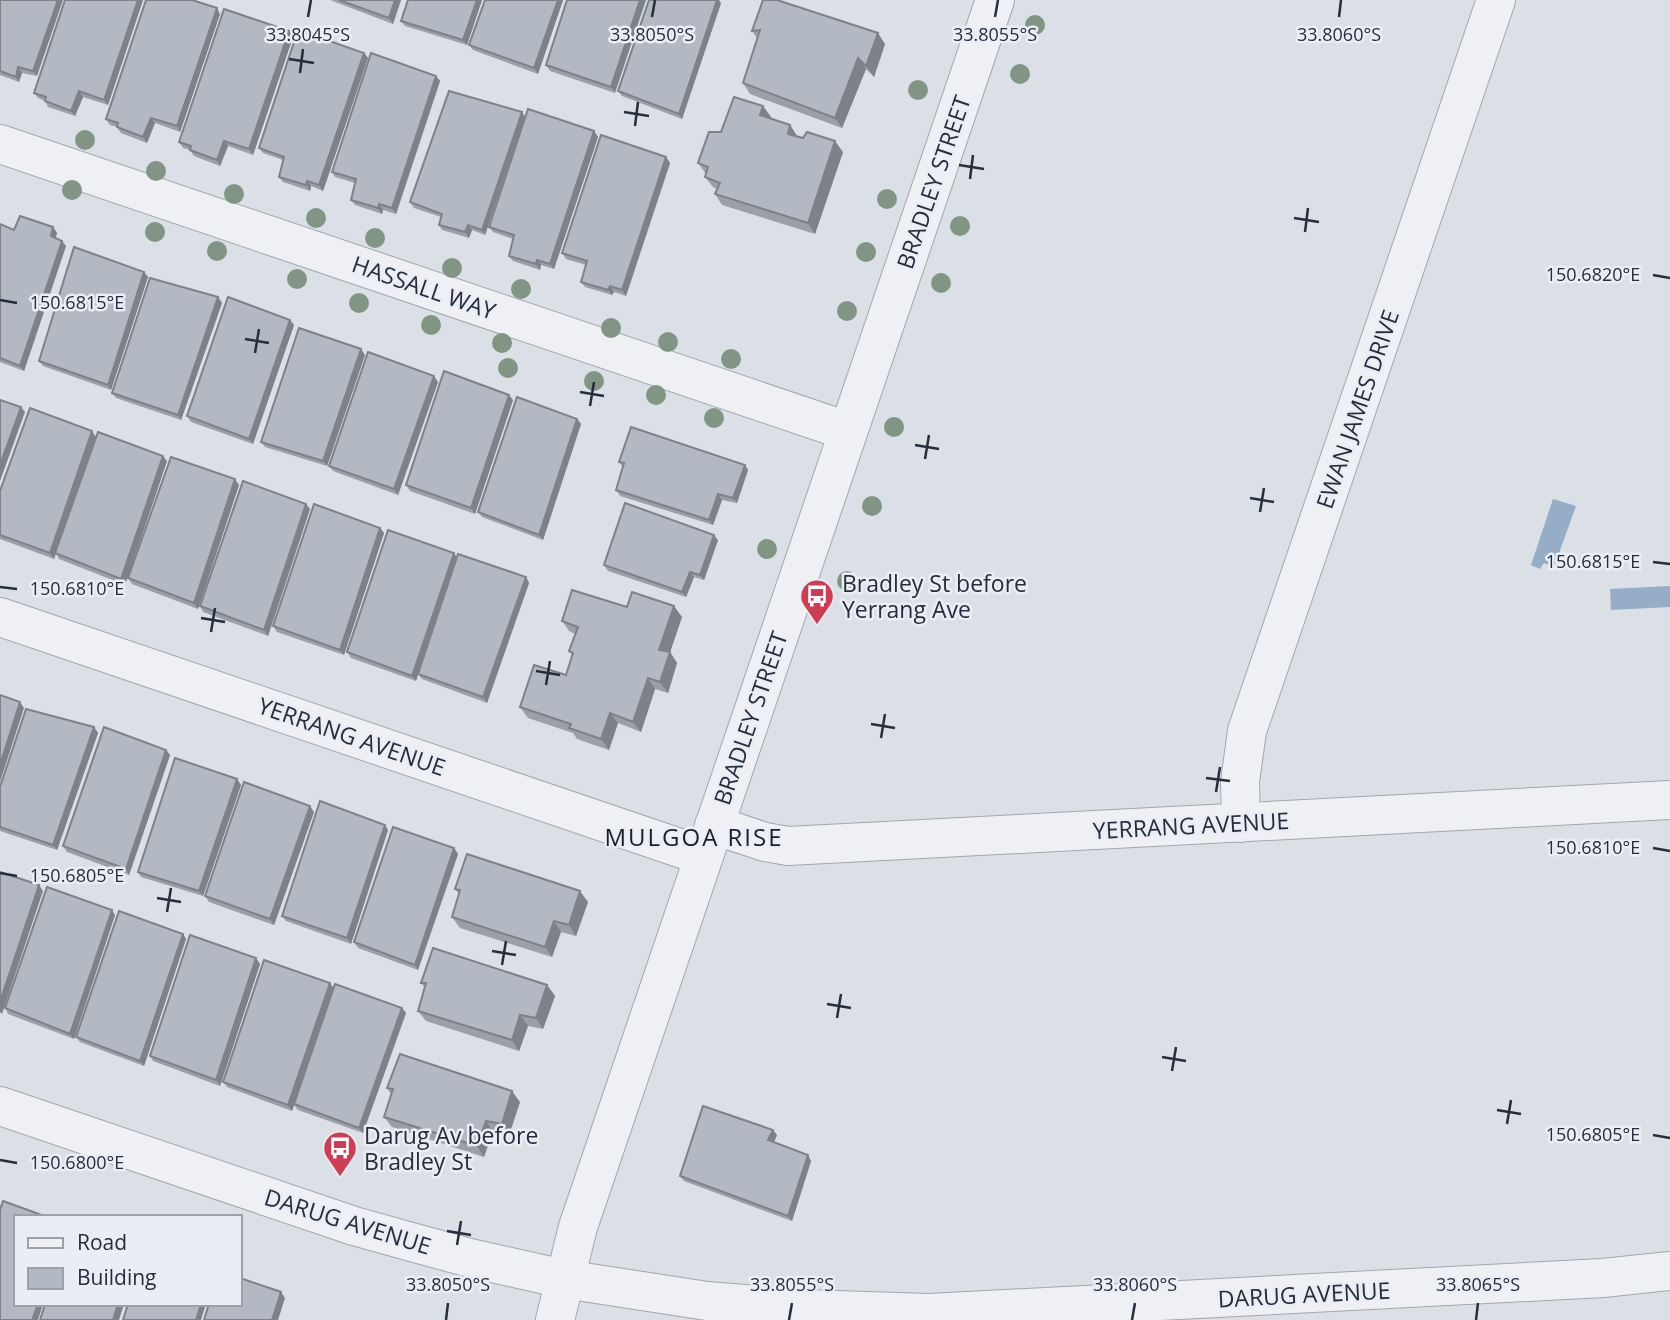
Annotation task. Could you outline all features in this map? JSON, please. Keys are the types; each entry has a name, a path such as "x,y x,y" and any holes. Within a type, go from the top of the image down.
{"street":[{"name":"EWAN JAMES DRIVE","path":"1241,823 1240,782 1243,744 1247,731 1496,0"},
{"name":"BRADLEY STREET","path":"555,1320 578,1227 993,1"},
{"name":"HASSALL WAY","path":"0,144 847,431"},
{"name":"YERRANG AVENUE","path":"0,617 709,840 765,842 788,846 1670,800"},
{"name":"DARUG AVENUE","path":"0,1107 354,1226 470,1258 564,1279 719,1302 818,1310 929,1313 1603,1279 1670,1271"}],"water":[{"path":"1553,499 1576,506 1554,567 1544,563 1540,569 1531,565"},
{"path":"1670,586 1670,607 1611,610 1610,589"}],"building":[{"path":"0,0 58,0 33,71 18,67 16,77 0,71"},
{"path":"65,0 138,0 104,100 79,91 71,111 45,101 46,97 34,93"},
{"path":"146,0 192,0 217,8 177,126 151,118 143,137 117,127 118,123 106,119"},
{"path":"339,0 395,0 389,18"},
{"path":"408,0 477,0 463,40 401,21"},
{"path":"485,0 558,0 534,68 469,45"},
{"path":"567,0 640,0 611,87 546,65"},
{"path":"649,0 717,0 679,114 618,91"},
{"path":"763,0 777,0 878,33 866,66 858,58 835,118 743,83 760,30 752,31"},
{"path":"224,9 289,31 249,149 224,141 217,160 190,150 191,146 179,142"},
{"path":"298,30 364,53 319,185 307,181 306,185 279,177 284,157 259,148"},
{"path":"371,53 436,76 392,208 379,204 378,208 351,200 356,179 332,172"},
{"path":"449,91 522,112 482,230 468,225 465,232 439,225 442,214 410,202"},
{"path":"734,97 763,106 760,115 790,125 788,134 803,138 807,132 835,141 808,223 715,194 720,183 705,177 708,167 698,163 709,132 721,132"},
{"path":"528,109 594,131 550,264 537,260 536,264 509,256 514,235 489,227"},
{"path":"601,135 666,157 622,290 610,286 608,290 581,282 587,261 562,253"},
{"path":"20,216 53,227 51,236 62,241 20,366 0,358 0,224 14,230"},
{"path":"74,247 144,272 108,385 39,361"},
{"path":"150,278 218,297 178,415 112,393"},
{"path":"228,297 290,320 249,439 187,416"},
{"path":"299,328 361,349 323,461 261,442"},
{"path":"368,352 434,376 394,489 329,466"},
{"path":"444,371 509,395 471,508 406,485"},
{"path":"517,397 577,419 539,535 478,512"},
{"path":"0,400 21,407 0,465"},
{"path":"30,408 92,431 50,553 0,535 0,491"},
{"path":"631,427 745,465 733,498 718,494 709,520 616,490 624,463 619,462"},
{"path":"98,432 163,456 121,579 55,553"},
{"path":"171,457 235,479 194,603 128,578"},
{"path":"243,481 306,504 264,630 200,606"},
{"path":"625,503 714,535 700,575 690,572 682,592 604,565"},
{"path":"314,504 380,528 340,650 273,626"},
{"path":"388,530 454,553 412,676 347,652"},
{"path":"458,554 526,577 483,697 418,674"},
{"path":"572,590 627,607 632,592 674,606 659,650 670,652 660,682 648,678 633,722 610,713 601,739 569,728 571,724 520,707 534,665 566,675 573,653 569,651 578,627 562,621"},
{"path":"0,695 20,702 0,765"},
{"path":"26,709 94,727 53,845 0,827 0,787"},
{"path":"104,727 166,750 126,869 63,846"},
{"path":"175,758 237,779 199,891 138,872"},
{"path":"244,782 310,806 270,919 205,896"},
{"path":"320,801 385,825 347,938 282,916"},
{"path":"393,827 454,848 415,965 354,942"},
{"path":"467,854 580,891 569,925 554,921 545,947 452,917 460,890 455,889"},
{"path":"0,872 39,885 0,1002"},
{"path":"47,887 112,910 70,1034 5,1008"},
{"path":"119,911 183,934 140,1061 76,1037"},
{"path":"190,935 256,958 216,1080 150,1056"},
{"path":"433,948 547,985 536,1018 520,1015 512,1040 418,1011 426,983 421,983"},
{"path":"264,960 330,983 288,1105 223,1082"},
{"path":"335,984 402,1008 359,1128 294,1104"},
{"path":"400,1054 512,1091 502,1124 486,1121 477,1146 384,1117 393,1089 387,1088"},
{"path":"703,1106 773,1130 768,1140 808,1155 788,1216 680,1176"},
{"path":"3,1201 42,1215 14,1215 14,1306 37,1306 32,1320 0,1320 0,1210"},
{"path":"242,1279 281,1292 272,1320 204,1320 208,1306 242,1306"},
{"path":"44,1306 117,1306 113,1320 40,1320"},
{"path":"127,1306 200,1306 196,1320 123,1320"}],"place":[{"name":"Bradley St before Yerrang Ave","path":"817,626"},
{"name":"Darug Av before Bradley St","path":"340,1178"}],"district":[{"name":"MULGOA RISE","path":"694,836"}]}
